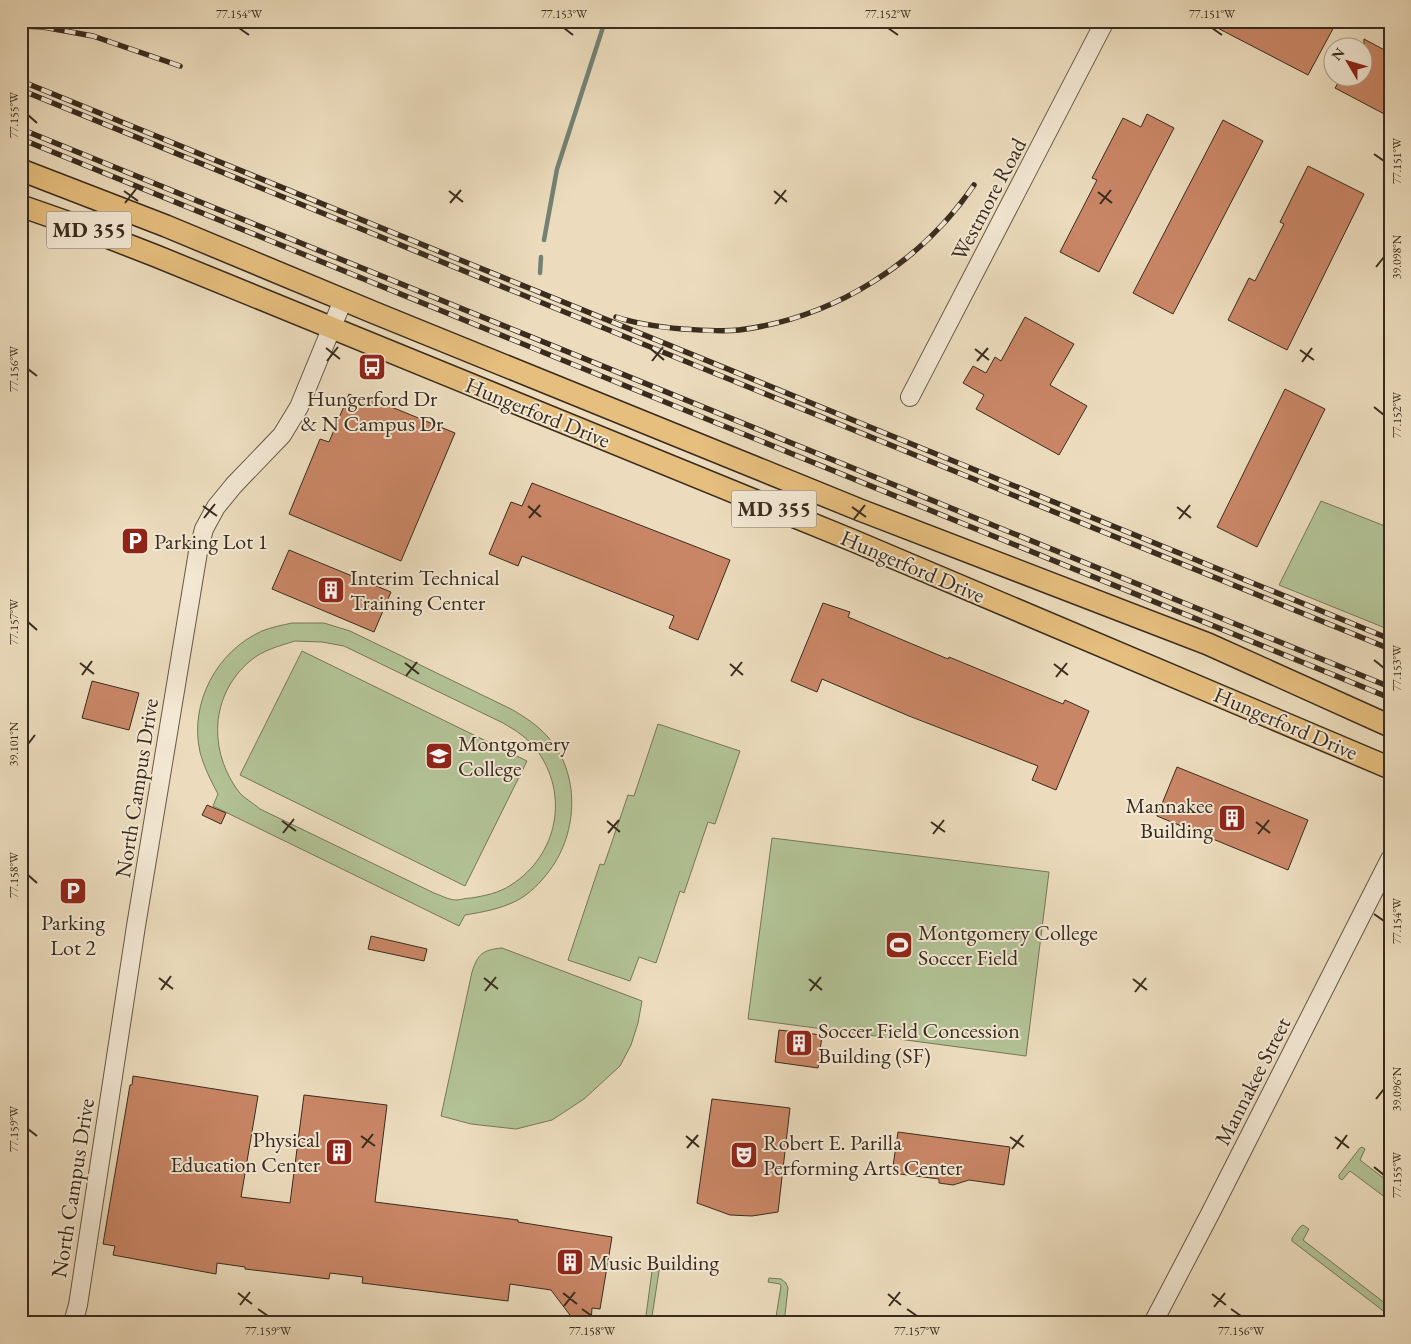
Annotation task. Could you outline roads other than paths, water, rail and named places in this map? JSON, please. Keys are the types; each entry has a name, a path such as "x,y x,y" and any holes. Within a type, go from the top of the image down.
{"main road":[{"name":"Hungerford Drive","path":"21,170 166,226 343,300 866,512 1208,644 1390,726"},
{"name":"Hungerford Drive","path":"21,206 156,256 854,541 1390,768"},
{"path":"854,541 866,512"}],"street":[{"name":"Westmore Road","path":"910,397 1105,21"},
{"name":"North Campus Drive","path":"73,1323 78,1305 134,935 198,552 204,529 216,507 234,485 273,445 286,428 298,407 343,300"},
{"name":"Mannakee Street","path":"1153,1323 1212,1212 1390,859"}],"waterway":[{"path":"544,240 557,169 605,21"},
{"path":"540,273 541,257"}],"railway":[{"path":"21,26 43,27 93,36 180,66"},
{"path":"21,81 1390,639"},
{"path":"21,90 1390,649"},
{"path":"21,129 1390,687"},
{"path":"21,139 1390,698"},
{"path":"616,317 666,327 725,331 774,324 808,313 841,299 872,282 901,262 928,239 953,213 974,185"}],"place":[{"name":"Hungerford Dr & N Campus Dr","path":"372,367"},
{"name":"Parking Lot 1","path":"135,541"},
{"name":"Interim Technical Training Center","path":"331,590"},
{"name":"Montgomery College","path":"439,756"},
{"name":"Mannakee Building","path":"1232,818"},
{"name":"Parking Lot 2","path":"73,891"},
{"name":"Montgomery College Soccer Field","path":"899,945"},
{"name":"Soccer Field Concession Building (SF)","path":"799,1043"},
{"name":"Physical Education Center","path":"339,1152"},
{"name":"Robert E. Parilla Performing Arts Center","path":"744,1155"},
{"name":"Music Building","path":"570,1262"}]}
